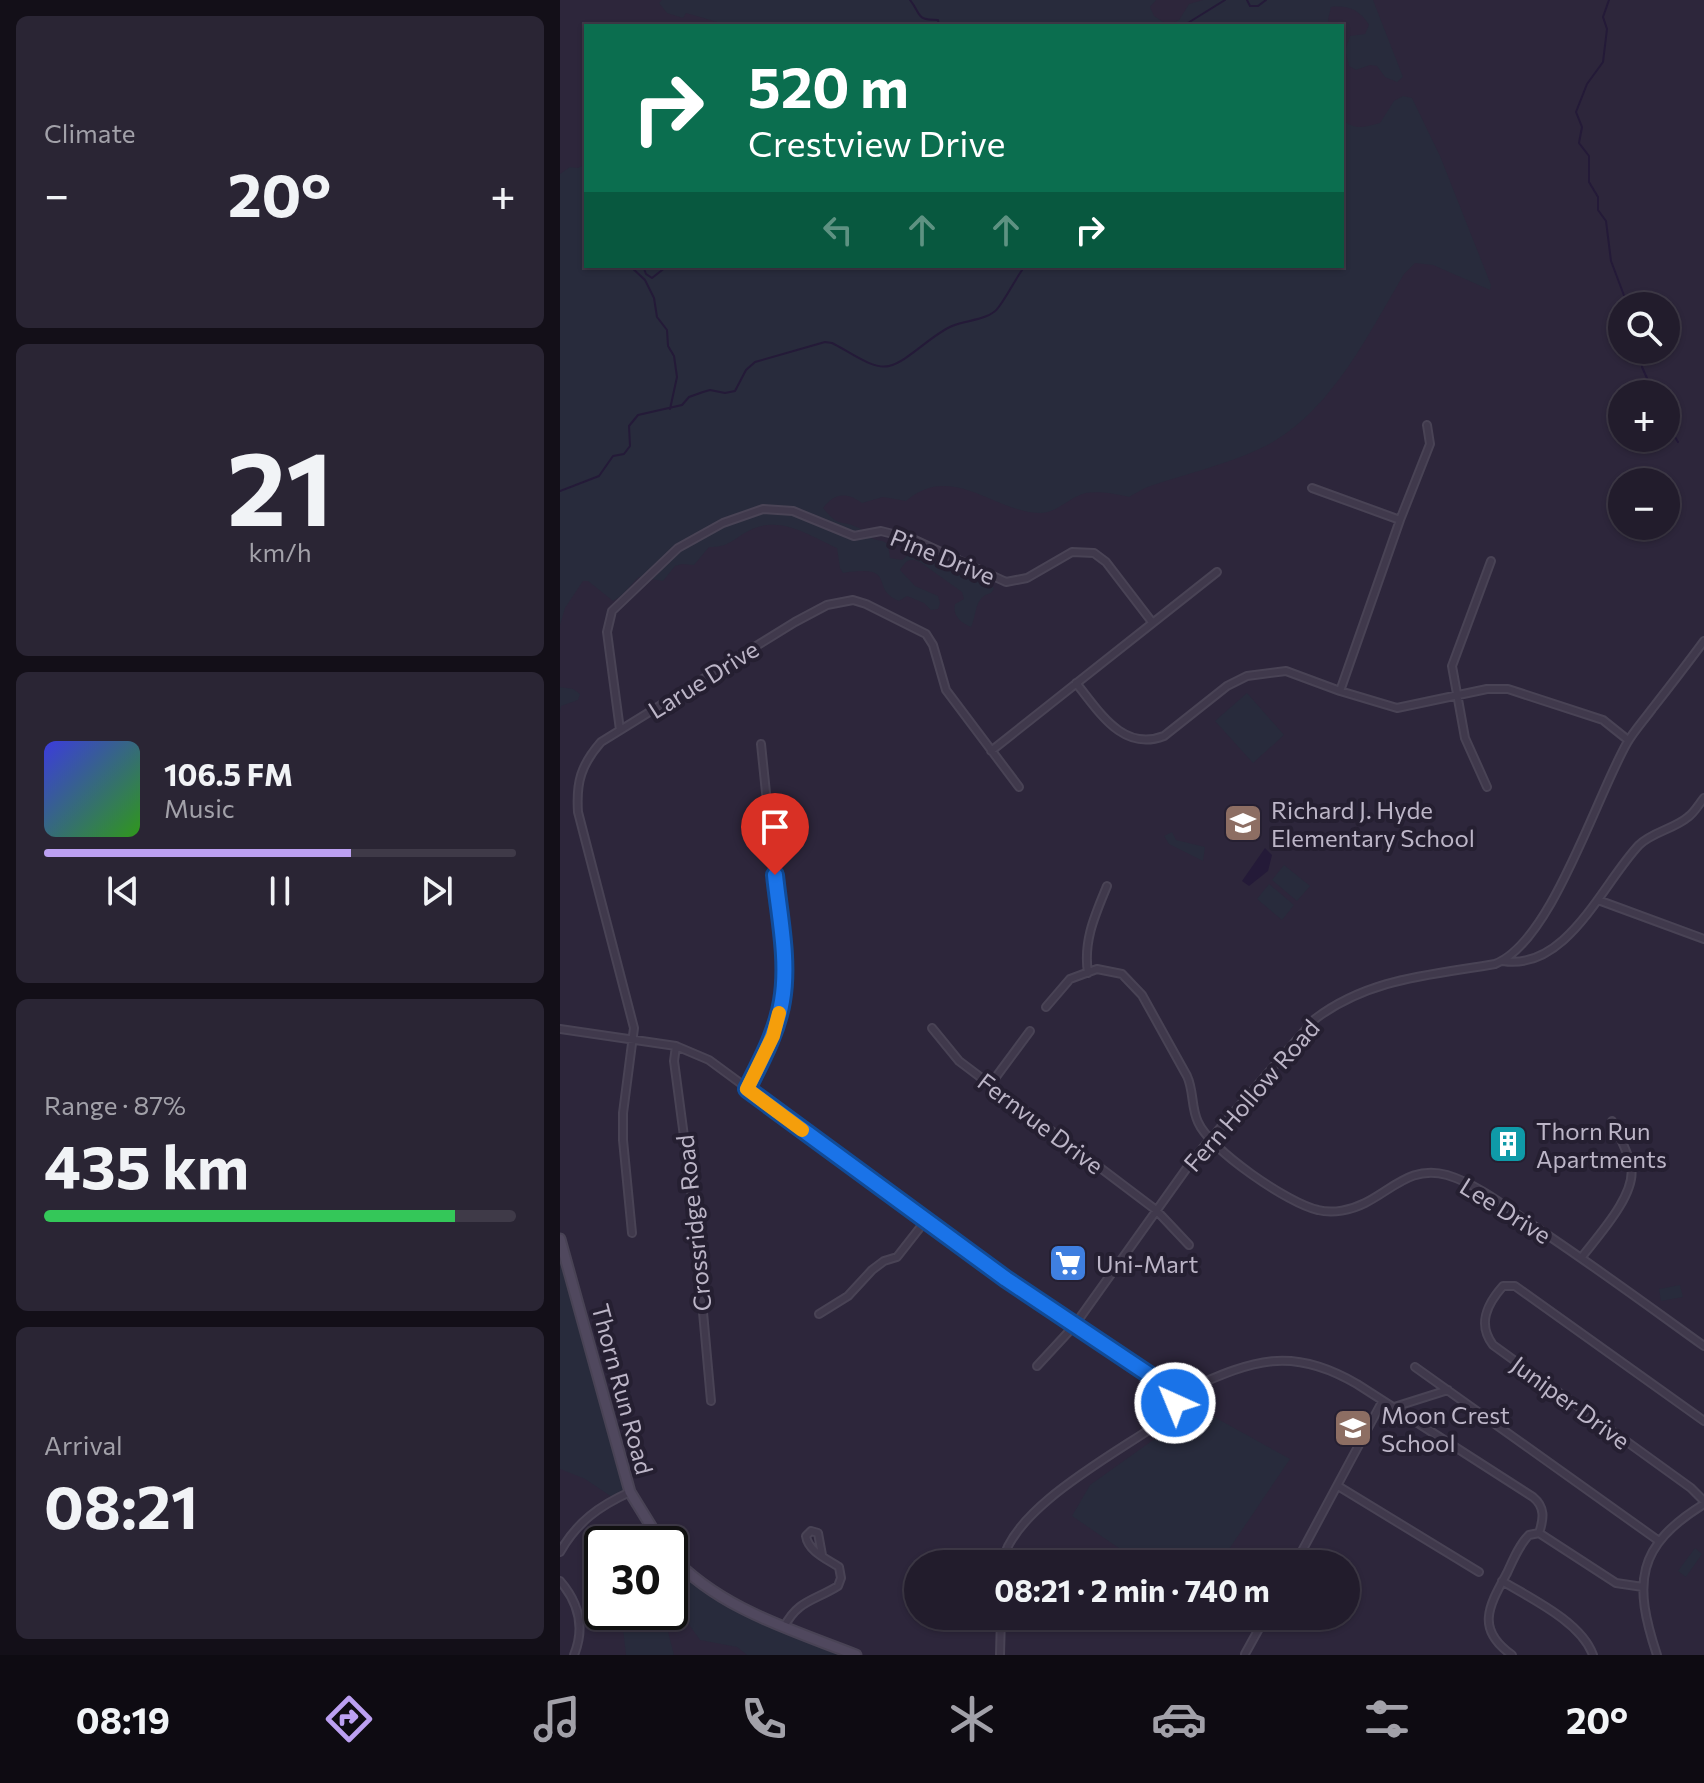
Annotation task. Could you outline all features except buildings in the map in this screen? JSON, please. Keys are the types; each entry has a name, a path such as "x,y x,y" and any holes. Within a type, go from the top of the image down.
{"street":[{"path":"1340,691 1430,444 1427,425"},
{"path":"1312,488 1400,520"},
{"name":"Pine Drive","path":"620,730 607,632 612,611 678,548 723,523 763,509 793,511 854,536 881,531 913,539 1006,582 1027,578 1072,552 1094,553 1106,562 1152,622"},
{"path":"1487,787 1465,738 1452,666 1491,561"},
{"path":"991,751 1217,572"},
{"name":"Larue Drive","path":"632,1233 623,1113 634,1028 578,812 576,788 586,760 601,742 809,614 833,602 853,600 898,619 928,637 946,690 1019,787"},
{"name":"Fern Hollow Road","path":"1037,1366 1074,1326 1194,1158 1315,1019 1337,1002 1361,990 1503,961 1524,944 1560,884 1628,740 1704,641"},
{"path":"1076,683 1115,729 1143,740 1170,732 1227,686 1247,676 1286,671 1397,708 1487,689 1508,689 1603,720 1628,740"},
{"path":"747,1089 773,1036 782,1000 783,958 761,744"},
{"path":"1503,961 1518,962 1537,957 1559,943 1598,900 1641,843 1689,817 1704,798"},
{"path":"1088,973 1085,956 1088,933 1107,886"},
{"path":"1598,900 1704,939"},
{"path":"1524,944 1537,957"},
{"path":"1046,1007 1070,979 1097,969 1122,974 1142,995 1187,1076 1193,1089 1197,1121 1211,1140"},
{"name":"Fernvue Drive","path":"932,1028 959,1061 1156,1210 1189,1245"},
{"path":"560,1029 676,1046 709,1060 926,1220 1074,1326 1166,1386 1174,1395 1174,1407 1162,1421 1065,1487 1037,1510 1010,1541 1007,1550"},
{"path":"990,1085 1030,1031"},
{"name":"Crossridge Road","path":"676,1046 674,1061 697,1243 711,1401"},
{"path":"1581,1258 1615,1214 1628,1190 1632,1170 1612,1121"},
{"name":"Lee Drive","path":"1211,1140 1234,1162 1300,1204 1319,1211 1344,1211 1366,1202 1409,1176 1425,1172 1451,1176 1506,1207 1704,1346"},
{"path":"819,1314 848,1296 884,1261 897,1257 926,1220"},
{"name":"Thorn Run Road","path":"560,1239 630,1492 651,1526"},
{"name":"Juniper Drive","path":"1704,1421 1518,1288 1506,1285 1496,1294 1485,1314 1485,1331 1493,1345 1691,1488 1704,1502"},
{"path":"1174,1395 1243,1367 1275,1359 1295,1360 1329,1370 1357,1384 1537,1500 1543,1515 1539,1533"},
{"path":"1415,1367 1659,1541"},
{"path":"1391,1408 1448,1390"},
{"path":"1303,1550 1382,1402"},
{"path":"1338,1486 1479,1572"},
{"path":"560,1552 590,1514 630,1492"},
{"path":"1657,1655 1644,1612 1643,1587 1648,1564 1659,1541 1678,1521 1704,1502"},
{"path":"1512,1655 1498,1645 1488,1621 1489,1609 1526,1537 1539,1533"},
{"path":"1539,1533 1616,1583 1643,1587"},
{"path":"784,1627 792,1613 807,1600 838,1586 841,1578 839,1567 822,1555"},
{"path":"688,1571 717,1596 856,1655"},
{"path":"560,1581 574,1600 579,1614 580,1630 574,1655"},
{"path":"1502,1581 1576,1628 1587,1640 1593,1655"},
{"path":"1000,1655 1001,1630"},
{"path":"1245,1654 1258,1630"}],"shaded area":[{"path":"662,0 1156,0 1150,7 1154,16 1166,24 724,24 686,13 683,18 667,13 659,3"},
{"path":"1203,0 1373,0 1403,77 1397,82 1385,77 1377,66 1356,70 1349,66 1345,50 1350,36 1365,34 1369,25 1358,12 1331,7 1329,24 1170,24 1179,20 1189,4"},
{"path":"1403,96 1412,98 1440,156 1491,285 1490,290 1433,265 1415,263 1404,274 1332,389 1295,427 1273,442 1228,461 1145,488 1129,497 1086,493 1041,513 1007,506 957,487 940,486 923,490 906,501 883,497 862,503 841,496 832,499 823,508 837,521 853,525 869,537 888,544 890,558 902,560 915,549 967,576 992,585 994,589 991,593 979,602 971,627 961,621 955,612 955,604 964,599 962,592 920,562 908,561 900,570 915,586 938,596 938,609 931,610 924,603 907,596 899,601 890,596 878,575 871,572 843,573 837,548 779,525 755,528 731,542 709,547 694,565 675,566 663,581 639,577 613,601 588,581 583,581 565,608 560,625 560,174 570,167 578,168 584,164 584,268 1344,268 1344,121 1356,127 1380,123 1394,101"},
{"path":"560,687 573,689 580,694 578,700 561,706 560,712"},
{"path":"1247,693 1284,735 1253,763 1215,721"},
{"path":"1172,832 1176,840 1205,847 1203,861 1169,844 1164,836"},
{"path":"1265,848 1272,855 1268,871 1249,886 1242,881"},
{"path":"1284,865 1310,886 1297,901 1272,880"},
{"path":"1269,884 1294,905 1282,920 1257,899"},
{"path":"560,1239 630,1492 615,1499 585,1479 560,1469"},
{"path":"1680,1285 1683,1297 1661,1301 1659,1289"},
{"path":"1198,1408 1290,1459 1228,1550 1122,1550 1072,1516 1090,1485"},
{"path":"1695,1548 1702,1554 1686,1577 1678,1571"},
{"path":"688,1572 717,1596 856,1655 747,1655 737,1647 700,1640 688,1623"},
{"path":"623,1630 668,1630 674,1655 626,1655"}],"waterway":[{"path":"910,0 920,16 938,20 939,24"},
{"path":"1186,24 1225,0"},
{"path":"1247,0 1250,6 1258,6 1266,0"},
{"path":"1609,0 1603,17 1607,29 1603,62 1587,84 1576,112 1582,127 1579,143 1589,156 1589,182 1598,197 1598,210 1606,221 1611,261 1623,292"},
{"path":"632,268 645,280 654,298 657,317 667,330 668,346 674,356 677,377 670,409"},
{"path":"644,268 652,278 665,268"},
{"path":"560,491 599,476 613,456 624,454 630,446 629,426 638,415 682,405 689,397 710,390 735,391 746,370 755,362 825,342 875,365 896,364 944,330 994,312 1024,268"},
{"path":"1642,364 1648,380"}],"slow traffic":[{"path":"779,1013 773,1036 747,1089 802,1130"}],"place":[{"name":"Richard J. Hyde Elementary School","path":"1243,823"},
{"name":"Thorn Run Apartments","path":"1508,1144"},
{"name":"Uni-Mart","path":"1068,1263"},
{"name":"Moon Crest School","path":"1353,1428"}],"route":[{"path":"775,875 783,958 782,1000 773,1036 747,1089 1006,1279 1166,1386 1173,1392 1175,1403"}]}
